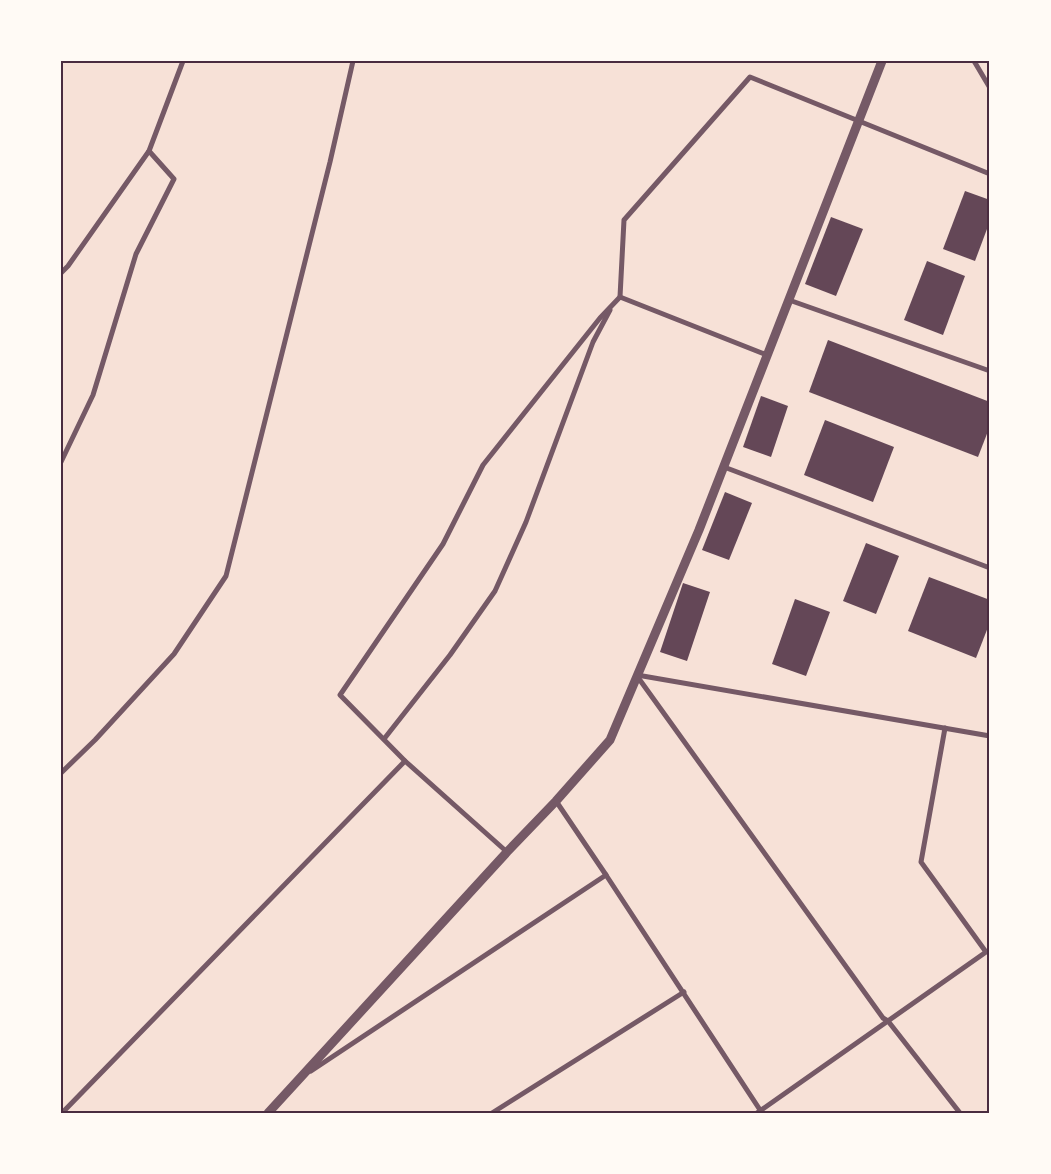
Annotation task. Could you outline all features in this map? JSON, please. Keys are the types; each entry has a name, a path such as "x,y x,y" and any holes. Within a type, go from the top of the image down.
{"street":[{"path":"61,273 68,266 149,151 183,61"},
{"path":"61,773 95,740 174,654 226,576 354,61"},
{"path":"268,1113 610,740 699,530 882,61"},
{"path":"974,61 990,88"},
{"path":"507,852 405,761 340,695 443,544 483,465 600,318 620,297 624,220 750,77 990,174"},
{"path":"61,462 93,395 136,254 174,179 149,151"},
{"path":"620,297 767,356"},
{"path":"789,300 990,371"},
{"path":"384,740 450,655 495,591 526,522 593,342 613,304"},
{"path":"724,467 990,568"},
{"path":"637,675 990,736"},
{"path":"637,675 883,1018 888,1021 960,1113"},
{"path":"556,801 684,992 760,1112 988,951 921,862 945,728"},
{"path":"62,1113 405,761"},
{"path":"300,1078 606,875"},
{"path":"492,1113 684,992"}],"building":[{"path":"965,191 990,200 990,221 975,261 943,249"},
{"path":"831,217 863,229 836,296 805,284"},
{"path":"927,261 965,276 943,335 904,320"},
{"path":"828,340 990,402 990,426 978,457 809,392"},
{"path":"761,396 788,406 771,457 743,447"},
{"path":"825,420 894,447 873,502 804,475"},
{"path":"725,492 752,503 729,560 702,550"},
{"path":"866,543 899,556 876,614 843,601"},
{"path":"929,577 990,600 990,622 976,658 908,631"},
{"path":"683,583 710,592 687,661 660,652"},
{"path":"795,599 830,612 806,676 772,664"}]}
